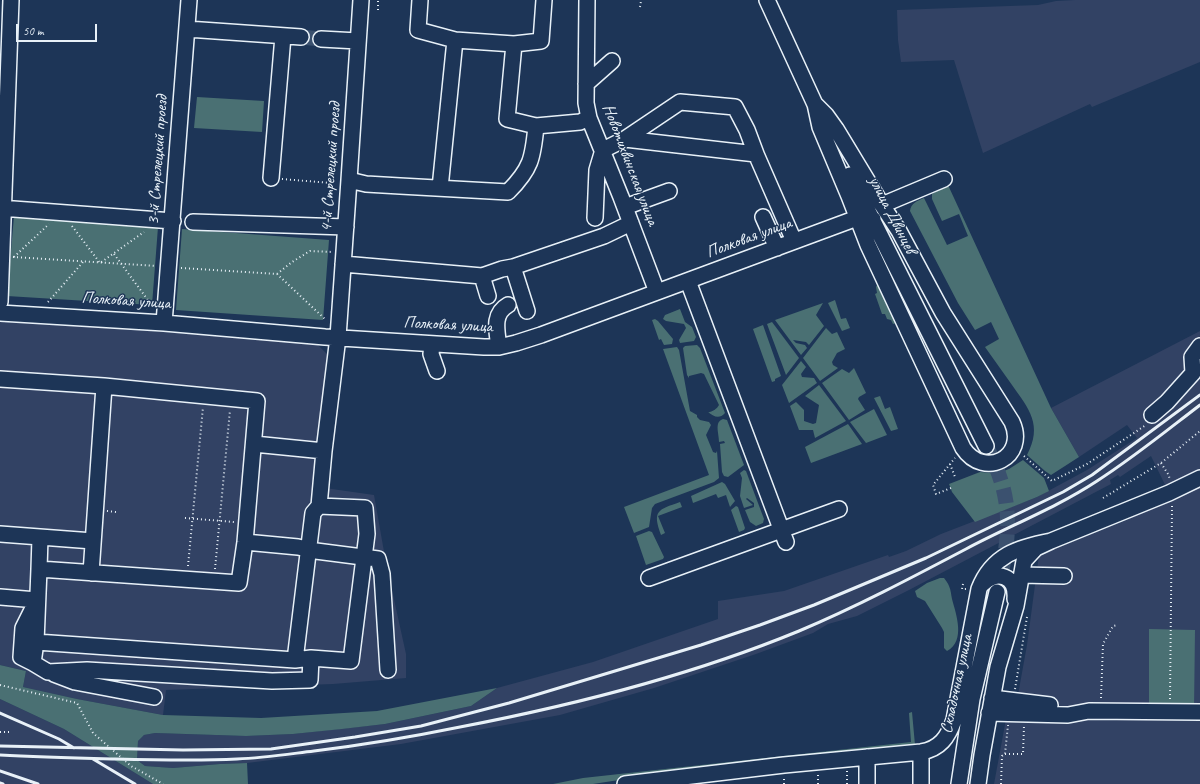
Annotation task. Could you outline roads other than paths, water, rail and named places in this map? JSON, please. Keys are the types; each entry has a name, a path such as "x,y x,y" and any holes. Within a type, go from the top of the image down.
{"street":[{"path":"0,302 8,256 2,208 11,0"},
{"name":"3-й Стрелецкий проезд","path":"164,323 169,267 167,220 189,0"},
{"name":"4-й Стрелецкий проезд","path":"296,660 313,513 319,506 338,337 339,258 346,227 361,0"},
{"path":"420,0 418,30 455,40 514,44 541,42 544,0"},
{"name":"Новотихвинская улица","path":"586,0 586,103 589,118 597,140 603,150 657,292"},
{"name":"улица Двинцев","path":"767,0 815,104 986,446"},
{"path":"187,29 301,37"},
{"path":"271,178 283,36"},
{"path":"321,39 358,41"},
{"path":"440,188 455,40"},
{"path":"514,44 507,119 536,126 580,122 589,118"},
{"path":"586,84 612,61"},
{"path":"595,218 597,170 603,150 625,139 680,102 735,107 747,130 794,241"},
{"path":"815,104 826,115 836,129 899,231 944,313 1014,428 1016,435 1013,448 998,462 992,464 978,462 963,448 868,244 820,128 815,104"},
{"path":"349,180 366,184 508,192 521,179 531,162 536,126"},
{"path":"625,139 756,154"},
{"path":"882,205 944,179"},
{"path":"625,207 669,191"},
{"path":"2,208 167,220"},
{"path":"763,217 776,248"},
{"name":"Полковая улица","path":"0,313 164,323 432,344 499,347 522,341 857,218 873,219"},
{"path":"193,222 346,227"},
{"path":"339,258 482,276 604,236 631,223"},
{"path":"513,267 527,311"},
{"path":"482,276 488,296"},
{"path":"688,281 783,536"},
{"path":"499,347 497,319 499,311 508,305"},
{"path":"432,344 431,354 437,372"},
{"path":"1194,360 1167,402 1151,417 1158,400 1194,360"},
{"path":"0,379 104,386 257,401 247,524 239,583 39,569"},
{"path":"91,573 104,386"},
{"path":"254,444 324,451"},
{"path":"978,784 998,667 1013,615 1024,561 1036,548 1171,492 1200,478"},
{"path":"36,642 296,660 311,658 351,661 367,534 365,508 319,506"},
{"path":"650,578 783,536 838,509"},
{"path":"0,534 93,542"},
{"path":"33,663 36,642 40,538"},
{"path":"625,784 784,765 923,752 934,748 942,743 951,730 981,585 990,568 1010,553 1032,545 1051,541"},
{"path":"245,542 298,547 309,550 378,559 382,574 388,670"},
{"path":"1022,575 1064,576"},
{"path":"981,585 987,578 993,576 1005,577 1011,582 1014,588 1015,596 1013,615"},
{"name":"Складочная улица","path":"959,784 972,700 997,592"},
{"path":"0,597 37,600"},
{"path":"37,600 23,628 21,656 48,672 75,682 154,697"},
{"path":"48,672 87,670 272,681 310,680 311,658"},
{"path":"992,698 1095,711 1200,712"},
{"path":"989,713 1068,715 1095,711"},
{"path":"921,784 923,752"},
{"path":"867,757 867,784"}],"tunnel":[{"path":"301,37 321,39"},
{"path":"986,446 1002,482 1006,499 1006,550 998,588"}],"railway":[{"path":"0,746 183,750 271,749 421,726 509,703 701,645 760,625 814,605 926,558 1063,492 1092,475 1200,395"},
{"path":"0,755 176,760 237,759 276,756 332,749 442,731 546,709 632,688 716,662 758,647 820,622 883,592 1081,491 1149,444 1200,405"},
{"path":"0,713 59,739 74,748"},
{"path":"93,759 135,784"},
{"path":"0,771 38,784"}]}
